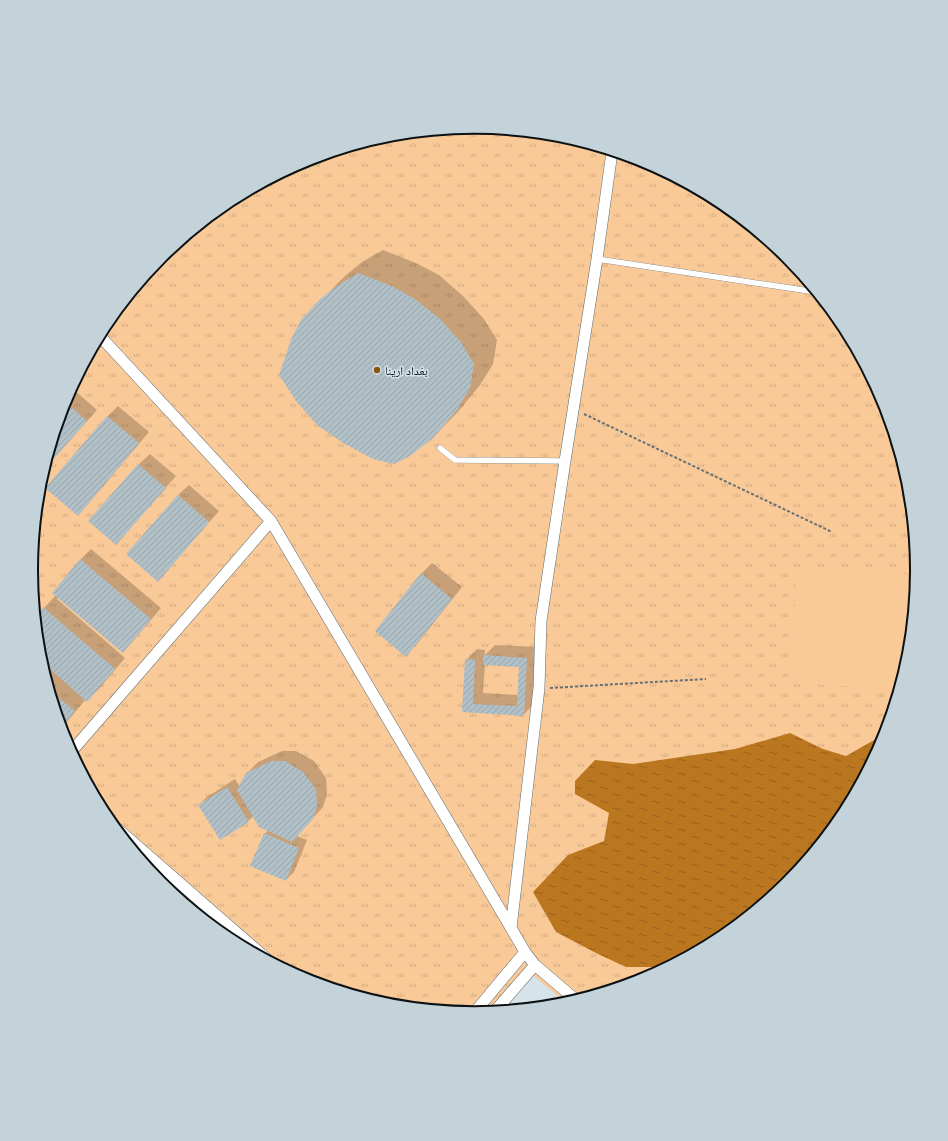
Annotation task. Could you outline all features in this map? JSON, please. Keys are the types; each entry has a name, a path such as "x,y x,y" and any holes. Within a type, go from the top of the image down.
{"street":[{"path":"511,928 539,688 541,621 611,157"},
{"path":"104,340 271,521 525,952 535,965 571,995"},
{"path":"76,747 271,521"},
{"path":"134,843 250,944"},
{"path":"481,1006 525,952"},
{"path":"499,1006 535,965"}],"lane":[{"path":"597,259 808,291"},
{"path":"440,448 455,460 565,461"}],"path":[{"path":"574,409 832,532"},
{"path":"539,688 706,679"}],"green space":[{"path":"445,135 503,135 531,138 587,149 667,179 716,208 761,243 782,262 802,283 837,328 852,352 877,404 887,430 902,485 909,542 910,570 909,599 902,656 887,711 877,737 852,789 820,836 802,858 761,898 716,933 667,962 614,983 587,992 560,998 533,975 509,1005 445,1006 417,1003 361,992 307,973 281,962 232,933 187,898 166,879 146,858 111,813 96,788 71,737 61,711 46,656 39,599 38,570 39,542 46,485 61,430 71,404 96,352 111,328 146,283 166,262 209,225 256,193 281,179 334,158 361,149 417,138"},
{"path":"797,567 910,575 909,599 902,656 893,689 790,683"}],"water":[{"path":"790,733 823,749 846,756 876,739 852,789 837,813 802,858 782,879 739,916 692,948 655,967 626,967 556,932 533,892 568,855 604,841 609,813 575,794 575,781 595,760 633,764 735,749"}],"building":[{"name":"بغداد ارينا","path":"358,273 392,286 415,299 440,319 461,342 474,364 470,388 457,410 433,438 410,456 394,464 373,459 345,444 318,426 296,401 279,375 292,337 301,320 320,299"},
{"path":"70,406 87,421 52,460 61,430"},
{"path":"107,416 139,443 78,516 46,487"},
{"path":"138,464 166,488 116,545 88,521"},
{"path":"178,495 209,522 158,582 126,554"},
{"path":"80,559 151,619 123,653 52,593"},
{"path":"421,573 452,599 406,657 375,631"},
{"path":"43,607 115,669 87,702 49,668 46,656 40,610"},
{"path":"483,655 527,658 524,716 462,712 465,659 475,660 473,704 517,706 519,667 483,665"},
{"path":"57,696 75,711 65,723"},
{"path":"271,761 285,761 303,772 316,789 317,806 313,819 292,842 259,827 237,790 246,773"},
{"path":"227,787 249,822 220,840 198,805"},
{"path":"264,833 299,848 286,881 250,866"}],"place":[{"name":"بغداد ارينا","path":"377,370"}]}
